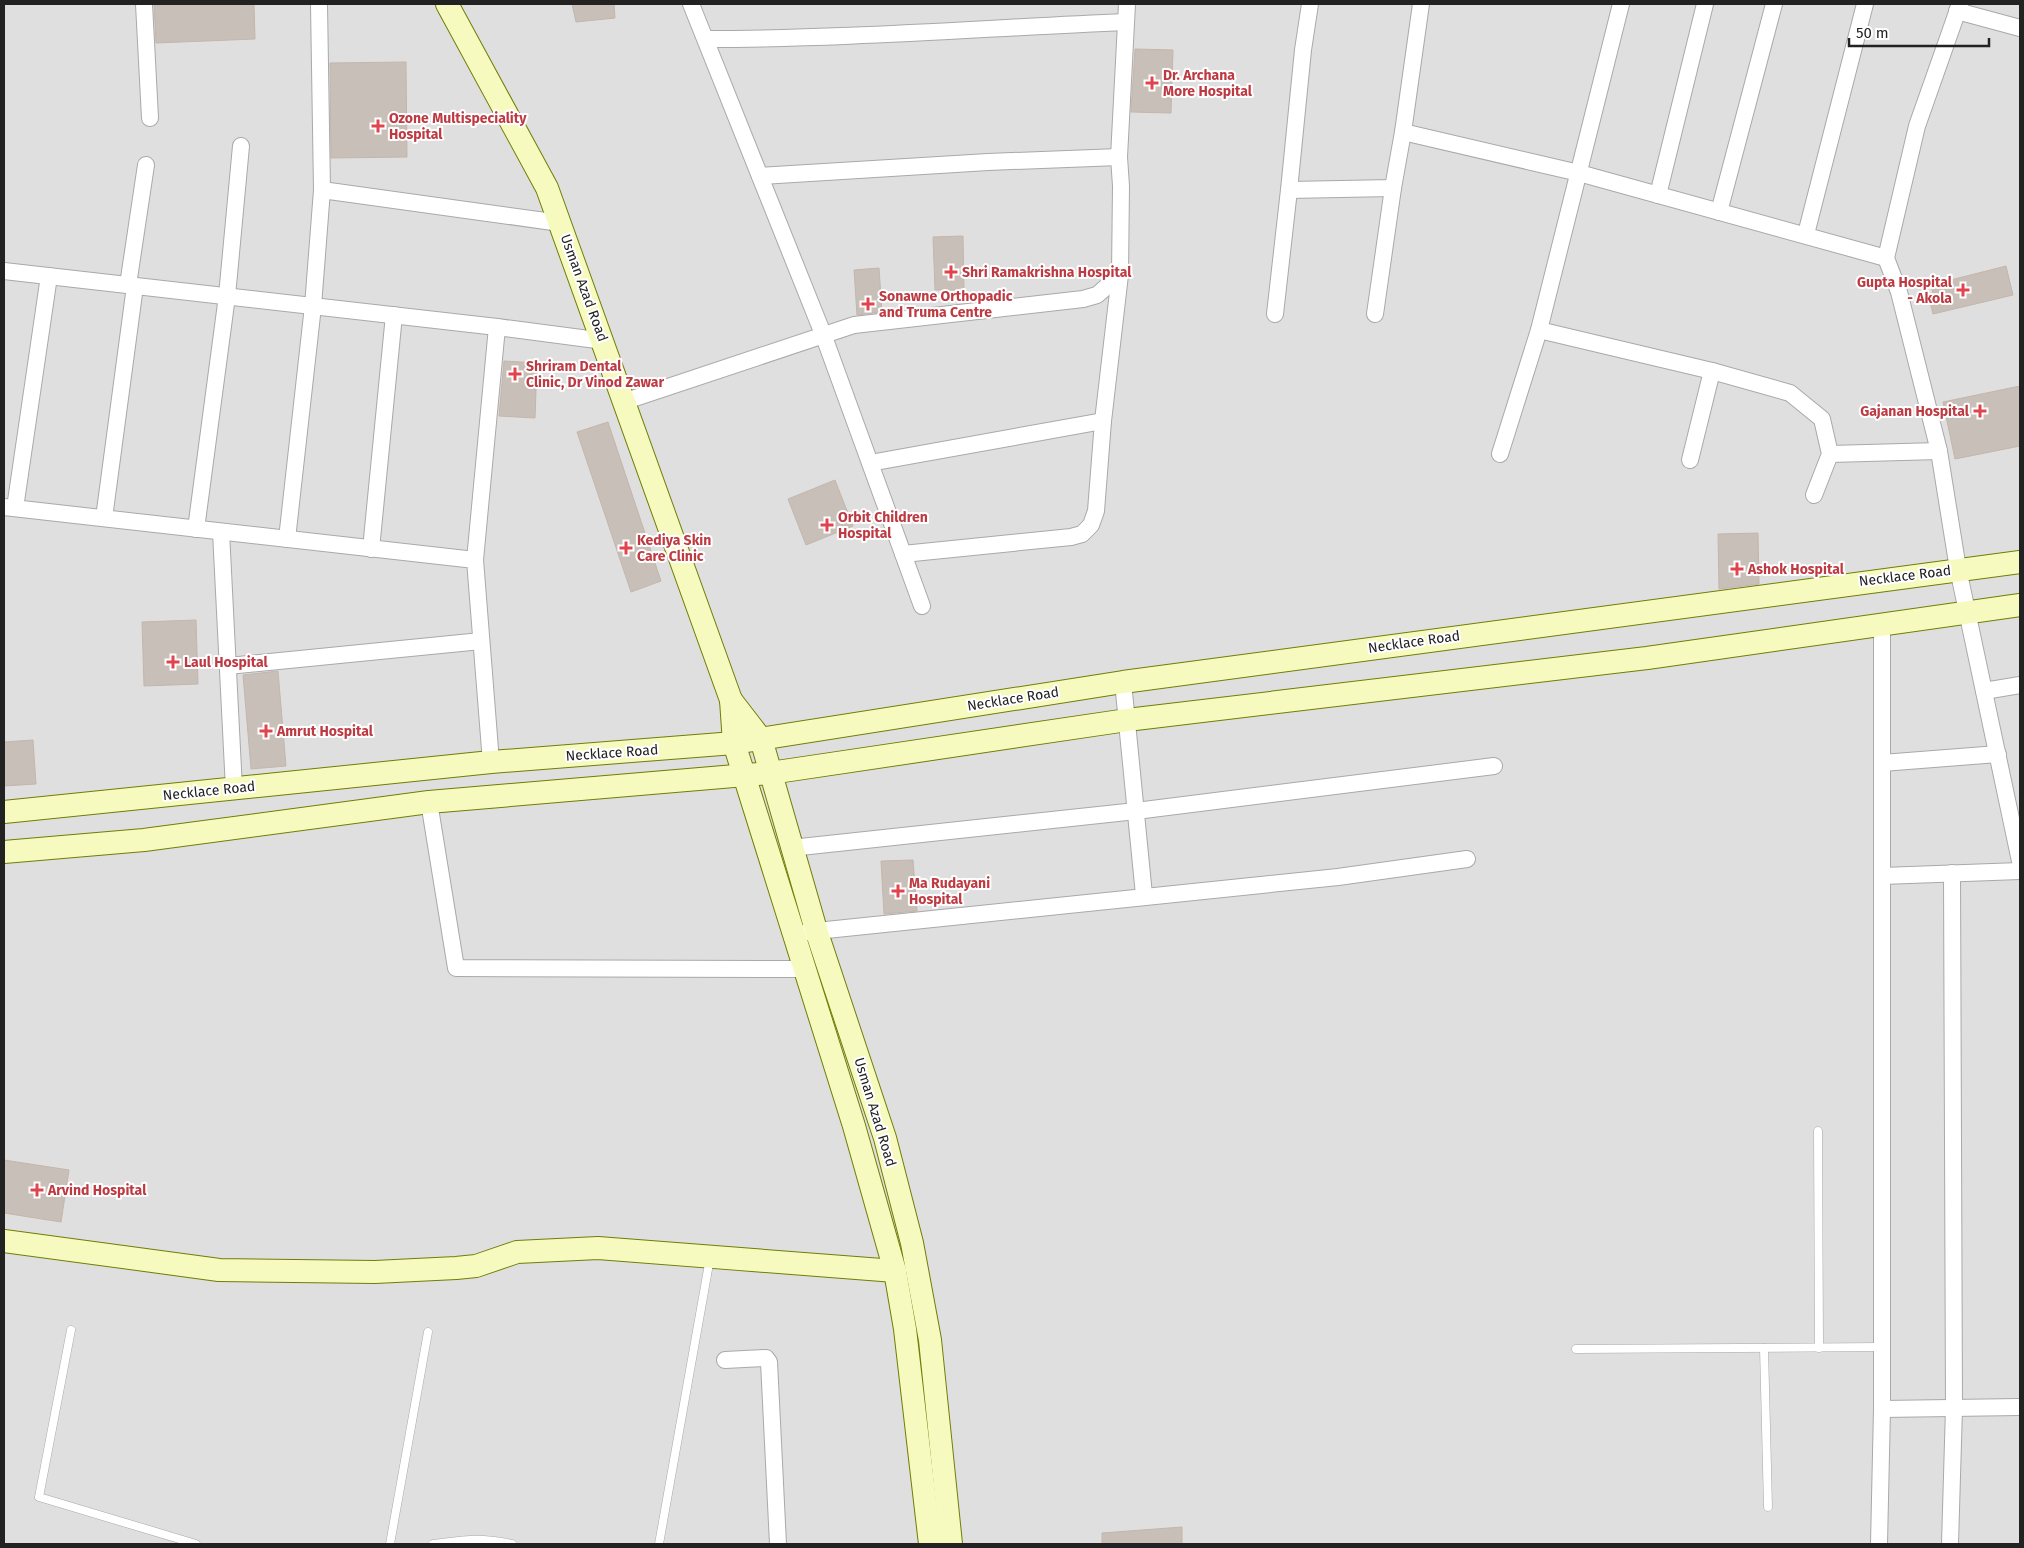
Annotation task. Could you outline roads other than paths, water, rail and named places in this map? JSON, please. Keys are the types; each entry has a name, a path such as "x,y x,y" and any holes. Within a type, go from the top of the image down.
{"main road":[{"name":"Usman Azad Road","path":"446,4 547,188 604,341 623,402 731,700 734,743 743,775 874,1192 895,1271 905,1329 930,1544"},
{"name":"Necklace Road","path":"4,812 491,762 734,743 1123,682 2020,562"},
{"path":"4,852 144,840 429,802 770,773 1127,720 1647,658 1967,611 2020,605"},
{"name":"Usman Azad Road","path":"731,700 761,739 816,930 884,1138 912,1243 930,1340 951,1544"},
{"path":"4,1241 219,1270 375,1272 456,1268 476,1266 517,1252 598,1248 710,1255 895,1271"}],"street":[{"path":"144,4 150,118"},
{"path":"287,539 313,306 322,190 319,4"},
{"path":"691,4 822,334 922,606"},
{"path":"903,554 1071,537 1082,534 1091,525 1096,511 1103,421 1120,276 1122,235 1119,157 1127,4"},
{"path":"1275,314 1303,50 1310,4"},
{"path":"1375,314 1421,4"},
{"path":"1500,454 1539,330 1621,4"},
{"path":"1658,195 1705,4"},
{"path":"1719,212 1774,4"},
{"path":"1806,234 1865,4"},
{"path":"2020,28 1958,8 1917,126 1886,258 1899,292 1939,451 1958,569 2020,861"},
{"path":"706,39 813,39 889,32 1125,22"},
{"path":"1403,132 1579,173 1806,234 1886,258"},
{"path":"196,529 227,296 241,146"},
{"path":"760,176 988,162 1119,157"},
{"path":"104,518 146,166"},
{"path":"1289,190 1393,188"},
{"path":"322,190 560,223"},
{"path":"4,271 497,327 604,341"},
{"path":"50,276 10,507 475,560"},
{"path":"623,402 854,324 1083,299 1097,295 1120,276"},
{"path":"371,549 394,315"},
{"path":"491,762 475,560 497,327"},
{"path":"1539,330 1712,371 1790,393 1822,419 1830,454 1814,495"},
{"path":"1690,460 1712,371"},
{"path":"870,463 1103,421"},
{"path":"1830,454 1939,451"},
{"path":"221,532 234,789"},
{"path":"1879,1544 1882,1409 1882,624"},
{"path":"228,666 481,642"},
{"path":"1123,682 1144,895"},
{"path":"1984,690 2020,685"},
{"path":"1882,764 1998,754"},
{"path":"792,848 1136,811 1494,766"},
{"path":"429,802 456,968 804,969"},
{"path":"793,934 1144,895 1338,877 1467,859"},
{"path":"1882,876 2020,871"},
{"path":"1950,1544 1954,1408 1952,873"},
{"path":"725,1360 766,1358 770,1362 778,1544"},
{"path":"1882,1409 2020,1407"}],"lane":[{"path":"1818,1131 1819,1348"},
{"path":"660,1544 710,1255"},
{"path":"71,1330 39,1497 196,1544"},
{"path":"390,1544 428,1332"},
{"path":"1576,1349 1881,1347"},
{"path":"1764,1348 1768,1507"},
{"path":"433,1544 471,1538 486,1538 512,1544"}],"place":[{"name":"Dr. Archana More Hospital","path":"1152,83"},
{"name":"Ozone Multispeciality Hospital","path":"378,126"},
{"name":"Shri Ramakrishna Hospital","path":"951,272"},
{"name":"Gupta Hospital - Akola","path":"1963,290"},
{"name":"Sonawne Orthopadic and Truma Centre","path":"868,304"},
{"name":"Shriram Dental Clinic, Dr Vinod Zawar","path":"515,374"},
{"name":"Gajanan Hospital","path":"1980,411"},
{"name":"Orbit Children Hospital","path":"827,525"},
{"name":"Kediya Skin Care Clinic","path":"626,548"},
{"name":"Ashok Hospital","path":"1737,569"},
{"name":"Laul Hospital","path":"173,662"},
{"name":"Amrut Hospital","path":"266,731"},
{"name":"Ma Rudayani Hospital","path":"898,891"},
{"name":"Arvind Hospital","path":"37,1190"}]}
